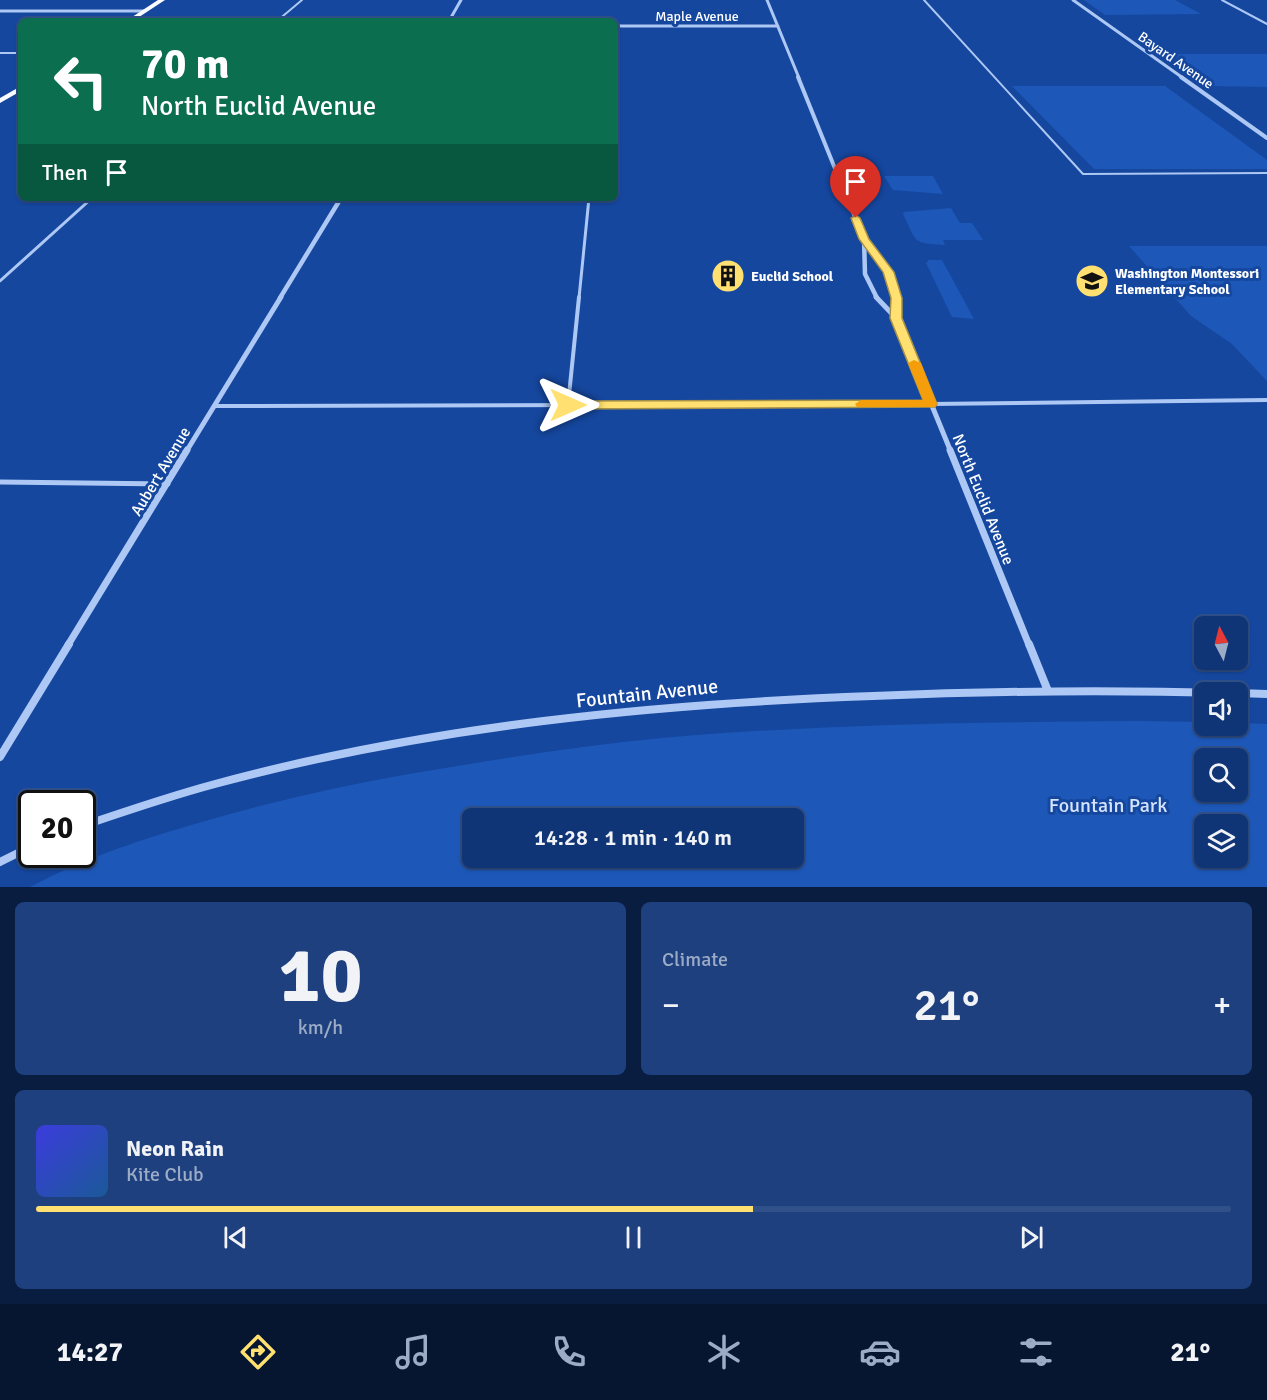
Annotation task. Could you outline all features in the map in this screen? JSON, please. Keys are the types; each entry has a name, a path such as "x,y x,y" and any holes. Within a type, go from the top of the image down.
{"main road":[{"path":"134,18 162,0"},
{"path":"0,101 18,90"}],"street":[{"path":"450,18 461,0"},
{"name":"North Euclid Avenue","path":"767,0 864,239 889,272 896,298 896,318 1048,691"},
{"name":"Bayard Avenue","path":"1072,0 1267,138"},
{"path":"0,11 144,11"},
{"name":"Maple Avenue","path":"618,26 778,27"},
{"name":"Aubert Avenue","path":"0,757 339,201"},
{"name":"North Euclid Avenue","path":"864,239 861,260 868,286 896,318"},
{"name":"Fountain Avenue","path":"96,821 237,778 375,749 523,724 658,708 787,699 1048,691 1194,693"},
{"path":"1248,693 1267,694"},
{"path":"0,862 18,853"}],"lane":[{"path":"281,18 302,0"},
{"path":"924,0 1083,174 1267,174"},
{"path":"1222,0 1267,24"},
{"path":"0,53 18,53"},
{"path":"0,281 89,201"},
{"path":"568,405 589,201"},
{"path":"216,406 931,404 1267,400"},
{"path":"0,482 168,483"}],"green space":[{"path":"1084,0 1175,0 1201,14 1105,15"},
{"path":"1164,54 1267,54 1267,87 1212,86"},
{"path":"1012,86 1165,86 1267,160 1267,169 1094,169"},
{"path":"884,176 933,176 943,194 893,190"},
{"path":"951,208 960,223 972,223 983,240 943,240 945,245 921,242 914,236 903,214 904,212"},
{"path":"1129,246 1267,246 1267,381 1232,344 1191,316"},
{"path":"929,260 942,260 974,319 952,317 926,263"},
{"name":"Fountain Park","path":"1079,721 1194,722 1194,736 1248,736 1248,723 1267,724 1267,887 30,887 69,868 96,868 96,857 167,832 243,810 409,774 630,741 721,733 900,725"}],"slow traffic":[{"path":"861,404 931,404 914,363"}],"place":[{"name":"Euclid School","path":"728,276"},
{"name":"Washington Montessori Elementary School","path":"1092,281"}],"route":[{"path":"568,405 931,404 896,318 896,298 889,272 864,239 856,218"}]}
